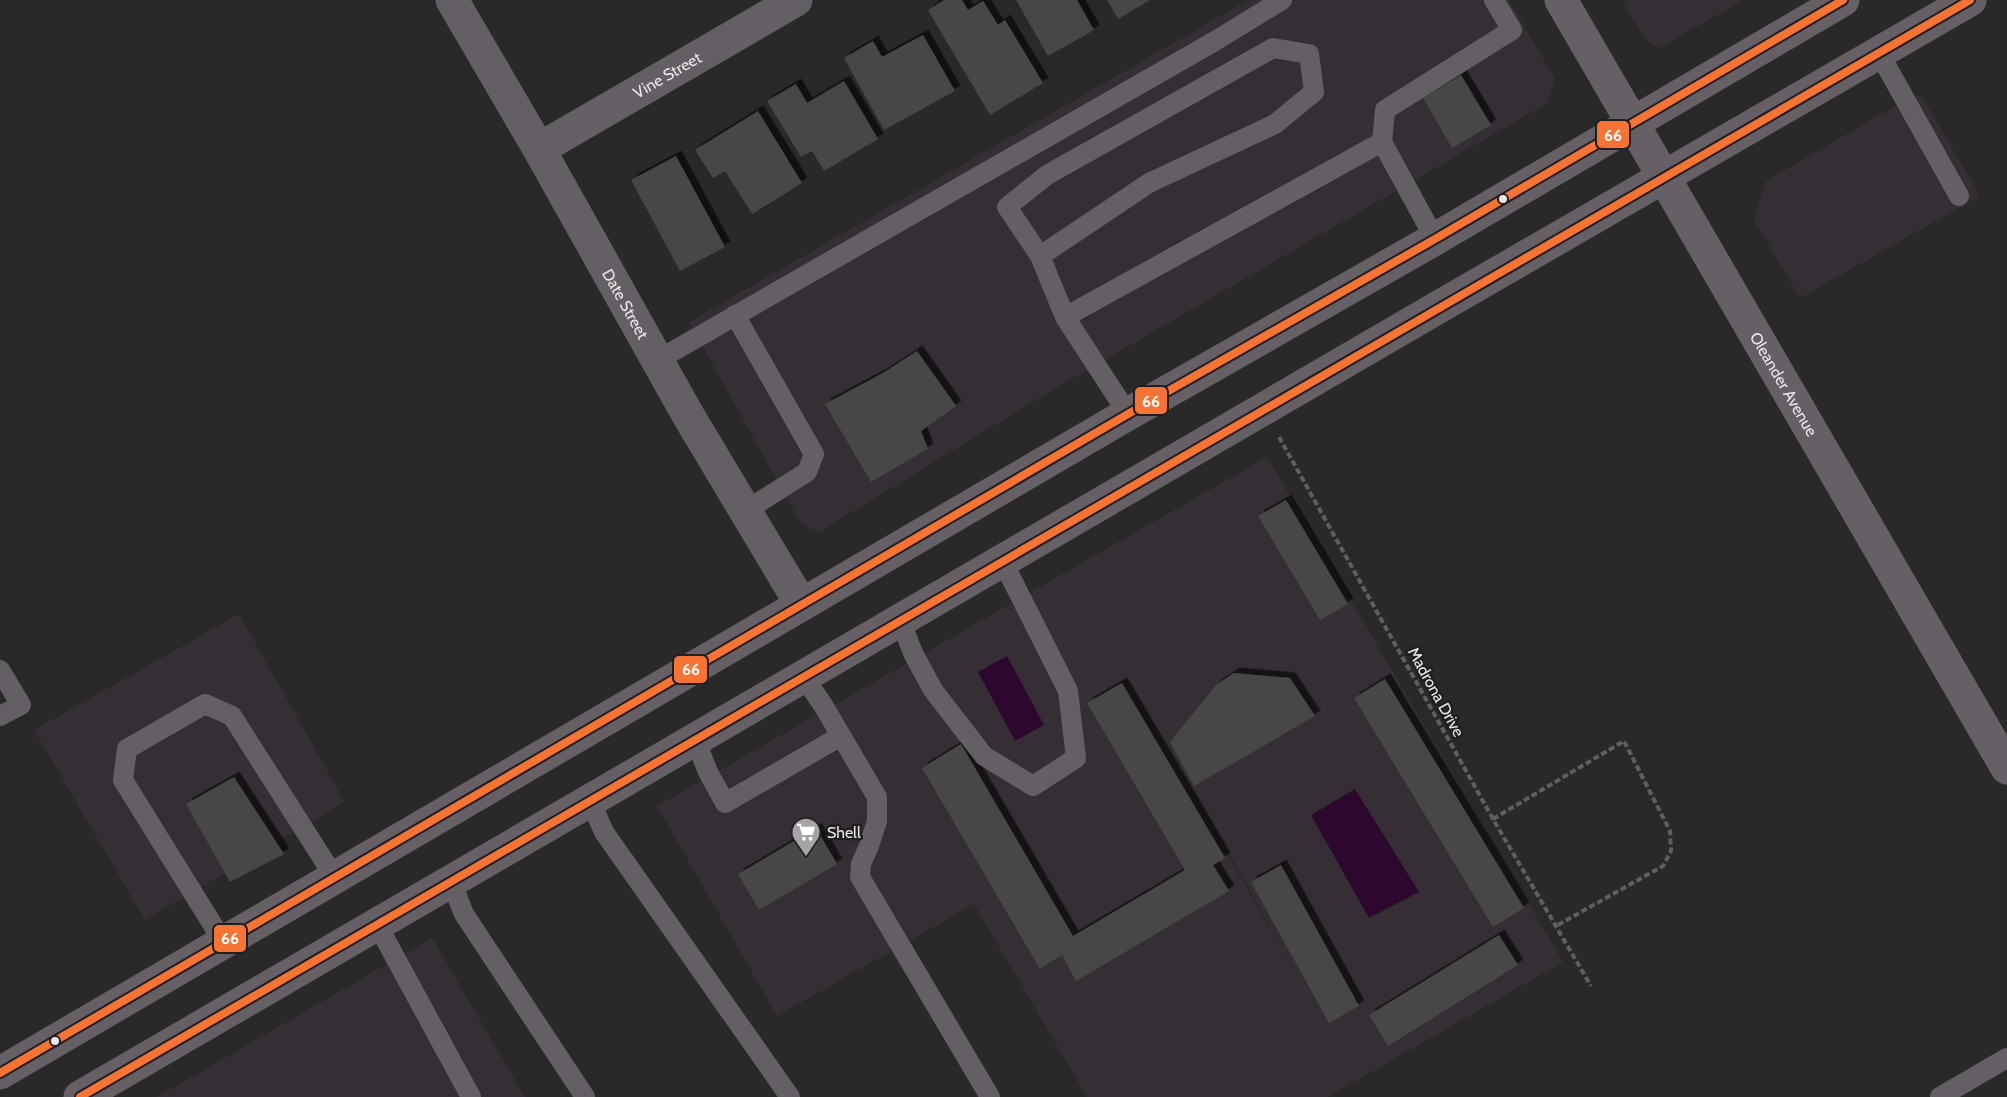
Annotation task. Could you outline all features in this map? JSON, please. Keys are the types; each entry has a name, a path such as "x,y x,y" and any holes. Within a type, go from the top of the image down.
{"main road":[{"path":"0,1073 801,604 1435,239 1843,0"},
{"path":"80,1097 1263,408 1970,0"}],"street":[{"name":"Date Street","path":"452,0 539,149 656,361 801,604"},
{"name":"Vine Street","path":"539,149 796,0"},
{"name":"Oleander Avenue","path":"1561,0 2007,768"}],"lane":[{"path":"656,361 1215,41 1282,0"},
{"path":"1435,239 1382,142 1385,110 1512,30 1494,0"},
{"path":"1040,256 1149,183 1275,124 1314,92 1309,54 1273,48 1047,175 1007,207 1040,256 1065,317 1128,414"},
{"path":"1879,53 1959,196"},
{"path":"1065,317 1382,142"},
{"path":"735,315 814,454 807,472 745,511"},
{"path":"900,620 913,653 933,690 984,756 1033,786 1076,758 1068,691 1002,560"},
{"path":"0,670 21,705 0,716"},
{"path":"803,676 878,797 877,820 861,864 860,878 990,1097"},
{"path":"224,943 123,780 127,749 205,704 232,716 335,878"},
{"path":"695,739 708,772 726,802 841,736"},
{"path":"590,800 604,832 789,1097"},
{"path":"451,881 464,914 585,1097"},
{"path":"377,924 471,1097"},
{"path":"1940,1097 2007,1058"}],"path":[{"name":"Madrona Drive","path":"1263,408 1493,819 1591,986"},
{"path":"1493,819 1624,741 1670,831 1671,850 1663,866 1556,926"}],"shaded area":[{"path":"1248,0 1509,0 1555,79 1546,104 1046,394 819,532 801,524 689,322"},
{"path":"1622,0 1744,0 1659,48 1646,41"},
{"path":"1921,94 1980,196 1800,298 1754,220 1766,181 1877,116"},
{"path":"1267,457 1563,962 1328,1097 1087,1097 974,904 777,1016 657,806","holes":["1136,696 1231,857 1302,984"]},
{"path":"239,614 345,802 145,920 34,730"},
{"path":"1007,656 1044,725 1015,741 978,672"},
{"path":"1355,789 1419,892 1369,918 1311,815"},
{"path":"432,938 525,1097 156,1097 181,1083"}],"building":[{"path":"944,0 962,0 968,10 983,1 998,25 1005,20 1043,83 990,115 928,10"},
{"path":"1016,0 1077,0 1094,30 1048,56"},
{"path":"1107,0 1150,0 1118,19"},
{"path":"923,35 955,91 884,130 844,58 873,41 882,57"},
{"path":"1461,75 1491,125 1452,148 1423,98"},
{"path":"844,81 878,139 824,171 812,151 801,157 767,101 796,84 807,103"},
{"path":"758,111 802,183 752,214 725,171 713,178 695,150"},
{"path":"676,156 725,247 680,271 631,180"},
{"path":"917,351 956,406 921,431 928,449 871,482 825,404 883,373"},
{"path":"1286,500 1348,604 1320,620 1258,516"},
{"path":"1234,673 1290,678 1315,716 1194,786 1170,742 1216,685"},
{"path":"1385,679 1524,908 1493,927 1354,698"},
{"path":"1122,683 1225,858 1213,865 1229,891 1076,981 1062,955 1040,969 922,768 961,744 1073,936 1185,870 1087,703"},
{"path":"234,777 284,854 230,882 186,804"},
{"path":"816,828 837,864 759,910 738,874"},
{"path":"1281,865 1359,1006 1329,1023 1251,882"},
{"path":"1499,935 1518,965 1388,1046 1369,1015"}],"transit line":[{"name":"66","path":"0,1073 1128,414 1435,239 1843,0"},
{"name":"66","path":"80,1097 1970,0"}],"place":[{"name":"Shell","path":"806,858"}]}
